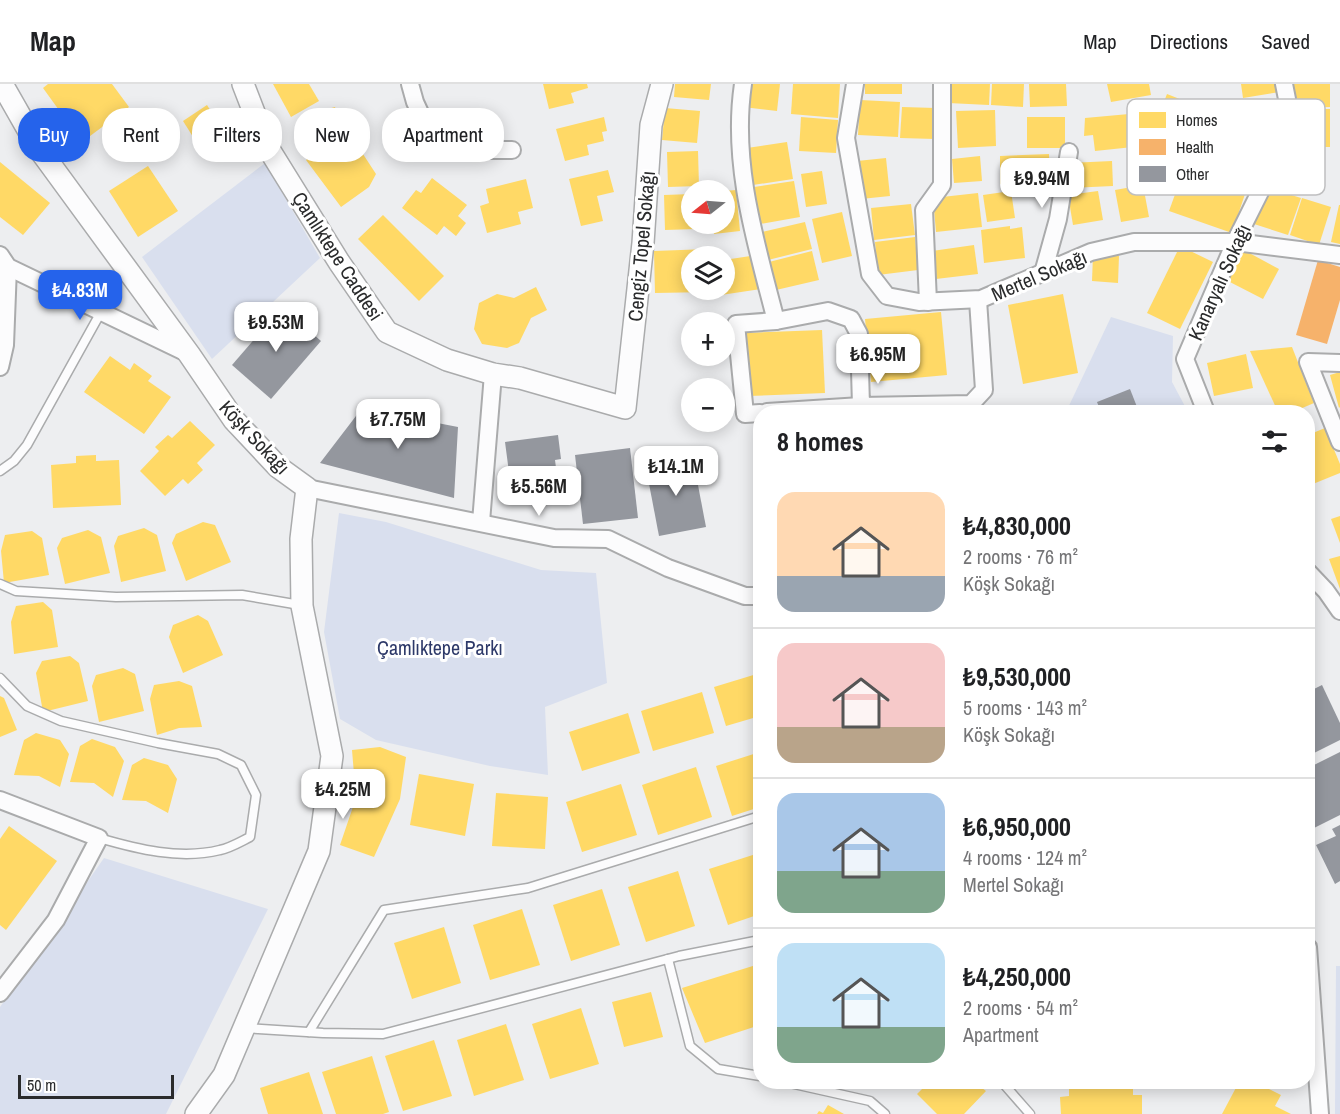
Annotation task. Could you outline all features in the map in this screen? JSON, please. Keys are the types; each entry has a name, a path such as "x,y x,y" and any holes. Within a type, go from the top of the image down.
{"street":[{"name":"Köşk Sokağı","path":"2,84 39,148 189,354 234,420 278,467 307,488 554,538 608,538 668,568 745,596 753,596"},
{"name":"Çamlıktepe Caddesi","path":"243,84 267,146 339,262 387,332 447,360 625,408"},
{"path":"410,84 415,102 432,139 448,150 512,150"},
{"name":"Cengiz Topel Sokağı","path":"625,408 643,243 651,125 662,84"},
{"path":"743,84 740,104 742,177 776,321"},
{"name":"Mertel Sokağı","path":"855,84 846,138 870,274 887,297 928,302 978,300 1091,252 1134,242 1235,242 1340,255"},
{"path":"928,302 924,210 942,185 942,84"},
{"name":"Kanaryalı Sokağı","path":"1284,84 1287,99"},
{"path":"1043,273 1058,219 1069,152"},
{"name":"Kanaryalı Sokağı","path":"1203,405 1185,359 1235,242 1258,195"},
{"path":"0,368 5,345 4,261 101,312 189,354"},
{"path":"916,405 971,404 984,390 978,300"},
{"path":"753,413 745,414 736,324 776,321 828,311 851,319 860,334 861,405"},
{"path":"1340,363 1308,362 1340,442"},
{"path":"481,522 493,374"},
{"path":"196,1114 224,1075 319,851 332,756 302,606 301,539 307,488"},
{"path":"1315,579 1340,611"},
{"path":"0,800 99,838 56,920 0,993"},
{"path":"1315,1044 1320,1114"}],"lane":[{"path":"0,471 14,461 27,445 101,312"},
{"path":"0,584 16,591 116,597 242,595 302,606"},
{"path":"0,678 27,706 61,721 218,754 241,765 256,795 250,837 220,850 184,855 133,848 99,838"},
{"path":"309,1032 384,910 528,888 753,818"},
{"path":"244,1028 383,1034 668,959 753,941"},
{"path":"668,959 690,1046 718,1069 753,1075"},
{"path":"816,1089 870,1101 885,1114"},
{"path":"1008,1089 1030,1114"}],"green space":[{"path":"265,163 320,258 212,359 142,257"},
{"path":"1111,317 1173,336 1172,382 1184,405 1069,405"},
{"name":"Çamlıktepe Parkı","path":"339,513 386,522 541,570 596,573 607,683 545,707 548,775 490,766 376,740 340,719 324,632"},
{"path":"104,858 268,909 166,1114 0,1114 0,1007"},
{"path":"1336,966 1340,966 1340,1114 1335,1114"}],"building: Homes":[{"path":"48,84 112,84 129,107 102,108 102,127 90,136 90,108 57,108 43,88"},
{"path":"273,84 309,84 319,101 307,108 294,108 294,115 291,117"},
{"path":"543,84 587,84 588,88 571,93 574,103 549,109"},
{"path":"675,84 711,84 709,100 674,97"},
{"path":"745,84 780,84 777,111 743,107"},
{"path":"793,84 840,84 838,118 791,114"},
{"path":"865,84 902,84 902,94 865,94"},
{"path":"949,84 990,84 989,105 948,103"},
{"path":"992,84 1024,84 1023,107 991,105"},
{"path":"1029,84 1066,84 1067,106 1030,107"},
{"path":"1107,84 1149,84 1151,95 1111,102"},
{"path":"1241,84 1279,84 1280,92 1243,98"},
{"path":"1292,84 1330,84 1330,107 1325,107 1325,99 1291,99"},
{"path":"1167,94 1180,99 1165,99"},
{"path":"860,100 900,102 898,137 858,135"},
{"path":"902,107 936,108 935,139 900,138"},
{"path":"665,108 700,111 697,143 662,140"},
{"path":"1325,109 1330,109 1330,147 1325,147"},
{"path":"995,110 996,146 958,148 956,111"},
{"path":"1127,114 1127,148 1095,151 1093,135 1084,136 1085,118"},
{"path":"192,115 192,135 183,121"},
{"path":"604,117 607,131 602,132 604,141 587,145 589,155 565,161 556,129"},
{"path":"801,117 838,120 836,153 799,151"},
{"path":"1027,117 1065,117 1065,148 1027,148"},
{"path":"787,142 793,179 753,185 747,148"},
{"path":"698,151 699,180 681,180 681,187 668,187 667,152"},
{"path":"1049,154 1050,183 1000,184 1000,156"},
{"path":"980,156 982,181 954,183 952,159"},
{"path":"886,158 890,196 861,199 857,161"},
{"path":"1112,161 1113,186 1070,188 1069,163"},
{"path":"0,162 50,203 23,235 0,217"},
{"path":"307,162 368,162 376,174 369,187 341,207"},
{"path":"148,166 178,211 138,237 109,191"},
{"path":"608,170 614,192 597,196 603,221 581,226 569,179"},
{"path":"822,171 827,204 806,207 801,174"},
{"path":"432,178 467,205 458,216 466,223 456,236 444,226 437,235 402,208 416,190 421,193"},
{"path":"526,179 533,208 518,212 521,224 487,233 480,206 489,203 486,189"},
{"path":"794,181 800,217 760,224 754,187"},
{"path":"1127,188 1127,195 1145,195 1149,217 1121,222 1115,190"},
{"path":"735,190 740,231 735,232"},
{"path":"1011,191 1015,218 987,222 983,195"},
{"path":"1098,191 1103,220 1073,225 1068,195"},
{"path":"978,193 982,227 936,232 933,198"},
{"path":"681,194 681,229 665,230 664,195"},
{"path":"1175,195 1245,195 1232,233 1169,211"},
{"path":"1263,195 1291,195 1301,198 1288,235 1254,224"},
{"path":"1302,198 1331,207 1319,245 1290,235"},
{"path":"911,204 915,235 874,240 871,208"},
{"path":"1340,205 1340,244 1331,242"},
{"path":"842,212 852,256 822,263 812,219"},
{"path":"383,215 444,276 419,301 358,239"},
{"path":"805,222 812,249 768,260 762,232"},
{"path":"1010,226 1010,229 1022,227 1025,258 984,263 981,230"},
{"path":"915,237 918,270 878,275 875,242"},
{"path":"974,245 978,274 936,279 932,251"},
{"path":"1180,246 1213,262 1180,329 1147,313"},
{"path":"1240,248 1279,269 1263,299 1224,279"},
{"path":"681,250 681,293 655,293 654,251"},
{"path":"812,251 819,280 776,290 769,262"},
{"path":"757,255 761,289 735,293 735,258"},
{"path":"1093,255 1119,256 1118,283 1092,281"},
{"path":"536,287 547,310 531,318 519,343 507,348 482,344 474,329 479,303 497,294 514,298"},
{"path":"1063,294 1078,373 1023,384 1008,305"},
{"path":"941,312 947,375 871,382 865,319"},
{"path":"822,330 825,393 748,396 745,333"},
{"path":"1292,347 1314,403 1275,405 1250,351"},
{"path":"1246,354 1253,388 1214,396 1207,363"},
{"path":"110,356 130,370 134,363 152,376 148,381 171,397 144,434 84,392"},
{"path":"1340,372 1340,407 1339,408 1330,375"},
{"path":"190,421 215,445 197,463 203,470 188,484 183,479 165,496 140,471 159,451 155,447 168,435 172,438"},
{"path":"1325,428 1340,464 1340,473 1315,483 1315,432"},
{"path":"96,455 96,461 119,460 121,505 53,508 51,465 76,463 76,456"},
{"path":"1340,516 1340,543 1331,519"},
{"path":"203,522 215,525 231,562 186,581 172,543 176,534"},
{"path":"144,528 157,535 166,571 121,582 114,546 118,536"},
{"path":"88,530 101,537 110,573 65,584 57,548 62,538"},
{"path":"32,531 42,538 49,575 4,583 1,551 5,535"},
{"path":"1340,556 1340,589 1329,559"},
{"path":"43,602 52,610 58,647 14,654 11,622 16,606"},
{"path":"198,615 208,621 223,655 183,673 169,637 173,625"},
{"path":"70,656 79,663 88,701 43,712 36,673 42,661"},
{"path":"123,668 135,674 144,711 99,722 92,686 96,675"},
{"path":"753,675 753,718 726,726 714,687"},
{"path":"179,681 192,686 202,727 179,728 157,735 150,699 154,685"},
{"path":"702,692 714,733 653,751 641,711"},
{"path":"0,696 4,698 17,730 0,737"},
{"path":"628,713 640,753 582,771 569,732"},
{"path":"36,733 60,740 69,754 60,787 39,776 14,775 24,740"},
{"path":"92,739 115,747 124,761 113,797 94,783 70,782 80,746"},
{"path":"380,747 406,757 400,799 374,857 340,845 356,798 352,750"},
{"path":"753,754 753,809 732,816 716,766"},
{"path":"144,758 168,765 177,779 168,813 146,801 122,800 132,765"},
{"path":"696,767 712,817 658,835 642,785"},
{"path":"419,774 474,784 465,836 410,825"},
{"path":"621,784 637,835 582,852 566,802"},
{"path":"496,793 548,797 545,849 492,846"},
{"path":"9,826 57,861 6,930 0,925 0,839"},
{"path":"753,855 753,916 728,925 709,869"},
{"path":"678,871 695,926 646,942 628,887"},
{"path":"602,889 620,945 571,961 553,905"},
{"path":"522,909 540,965 490,980 473,925"},
{"path":"444,927 461,983 412,999 394,943"},
{"path":"753,966 753,1027 705,1043 682,988"},
{"path":"651,992 663,1037 624,1047 612,1002"},
{"path":"581,1008 599,1064 550,1079 532,1024"},
{"path":"506,1024 524,1080 474,1096 457,1040"},
{"path":"434,1040 452,1096 403,1111 385,1056"},
{"path":"372,1056 389,1112 336,1114 322,1072"},
{"path":"309,1072 323,1114 268,1114 260,1088"},
{"path":"922,1089 983,1089 986,1091 964,1114 937,1114 917,1094"},
{"path":"1069,1089 1133,1089 1133,1095 1142,1095 1142,1114 1061,1114 1060,1097 1069,1096"},
{"path":"1235,1089 1269,1089 1281,1095 1275,1106 1291,1114 1222,1114"},
{"path":"828,1105 844,1114 817,1114 819,1111 823,1113"}],"building: Health":[{"path":"1318,260 1340,267 1340,300 1327,344 1296,335"}],"building: Other":[{"path":"282,307 321,341 271,399 232,365"},
{"path":"1130,389 1136,405 1098,405 1097,402"},
{"path":"369,399 391,414 458,427 454,498 320,463"},
{"path":"558,435 561,459 555,460 559,491 517,496 515,479 510,480 505,442"},
{"path":"630,448 638,518 583,524 575,455"},
{"path":"693,459 706,527 659,536 646,468"},
{"path":"1322,685 1340,723 1340,740 1315,752 1315,688"},
{"path":"1340,752 1340,815 1315,828 1315,764"},
{"path":"1340,825 1340,881 1335,884 1316,845 1336,836 1332,829"}]}
